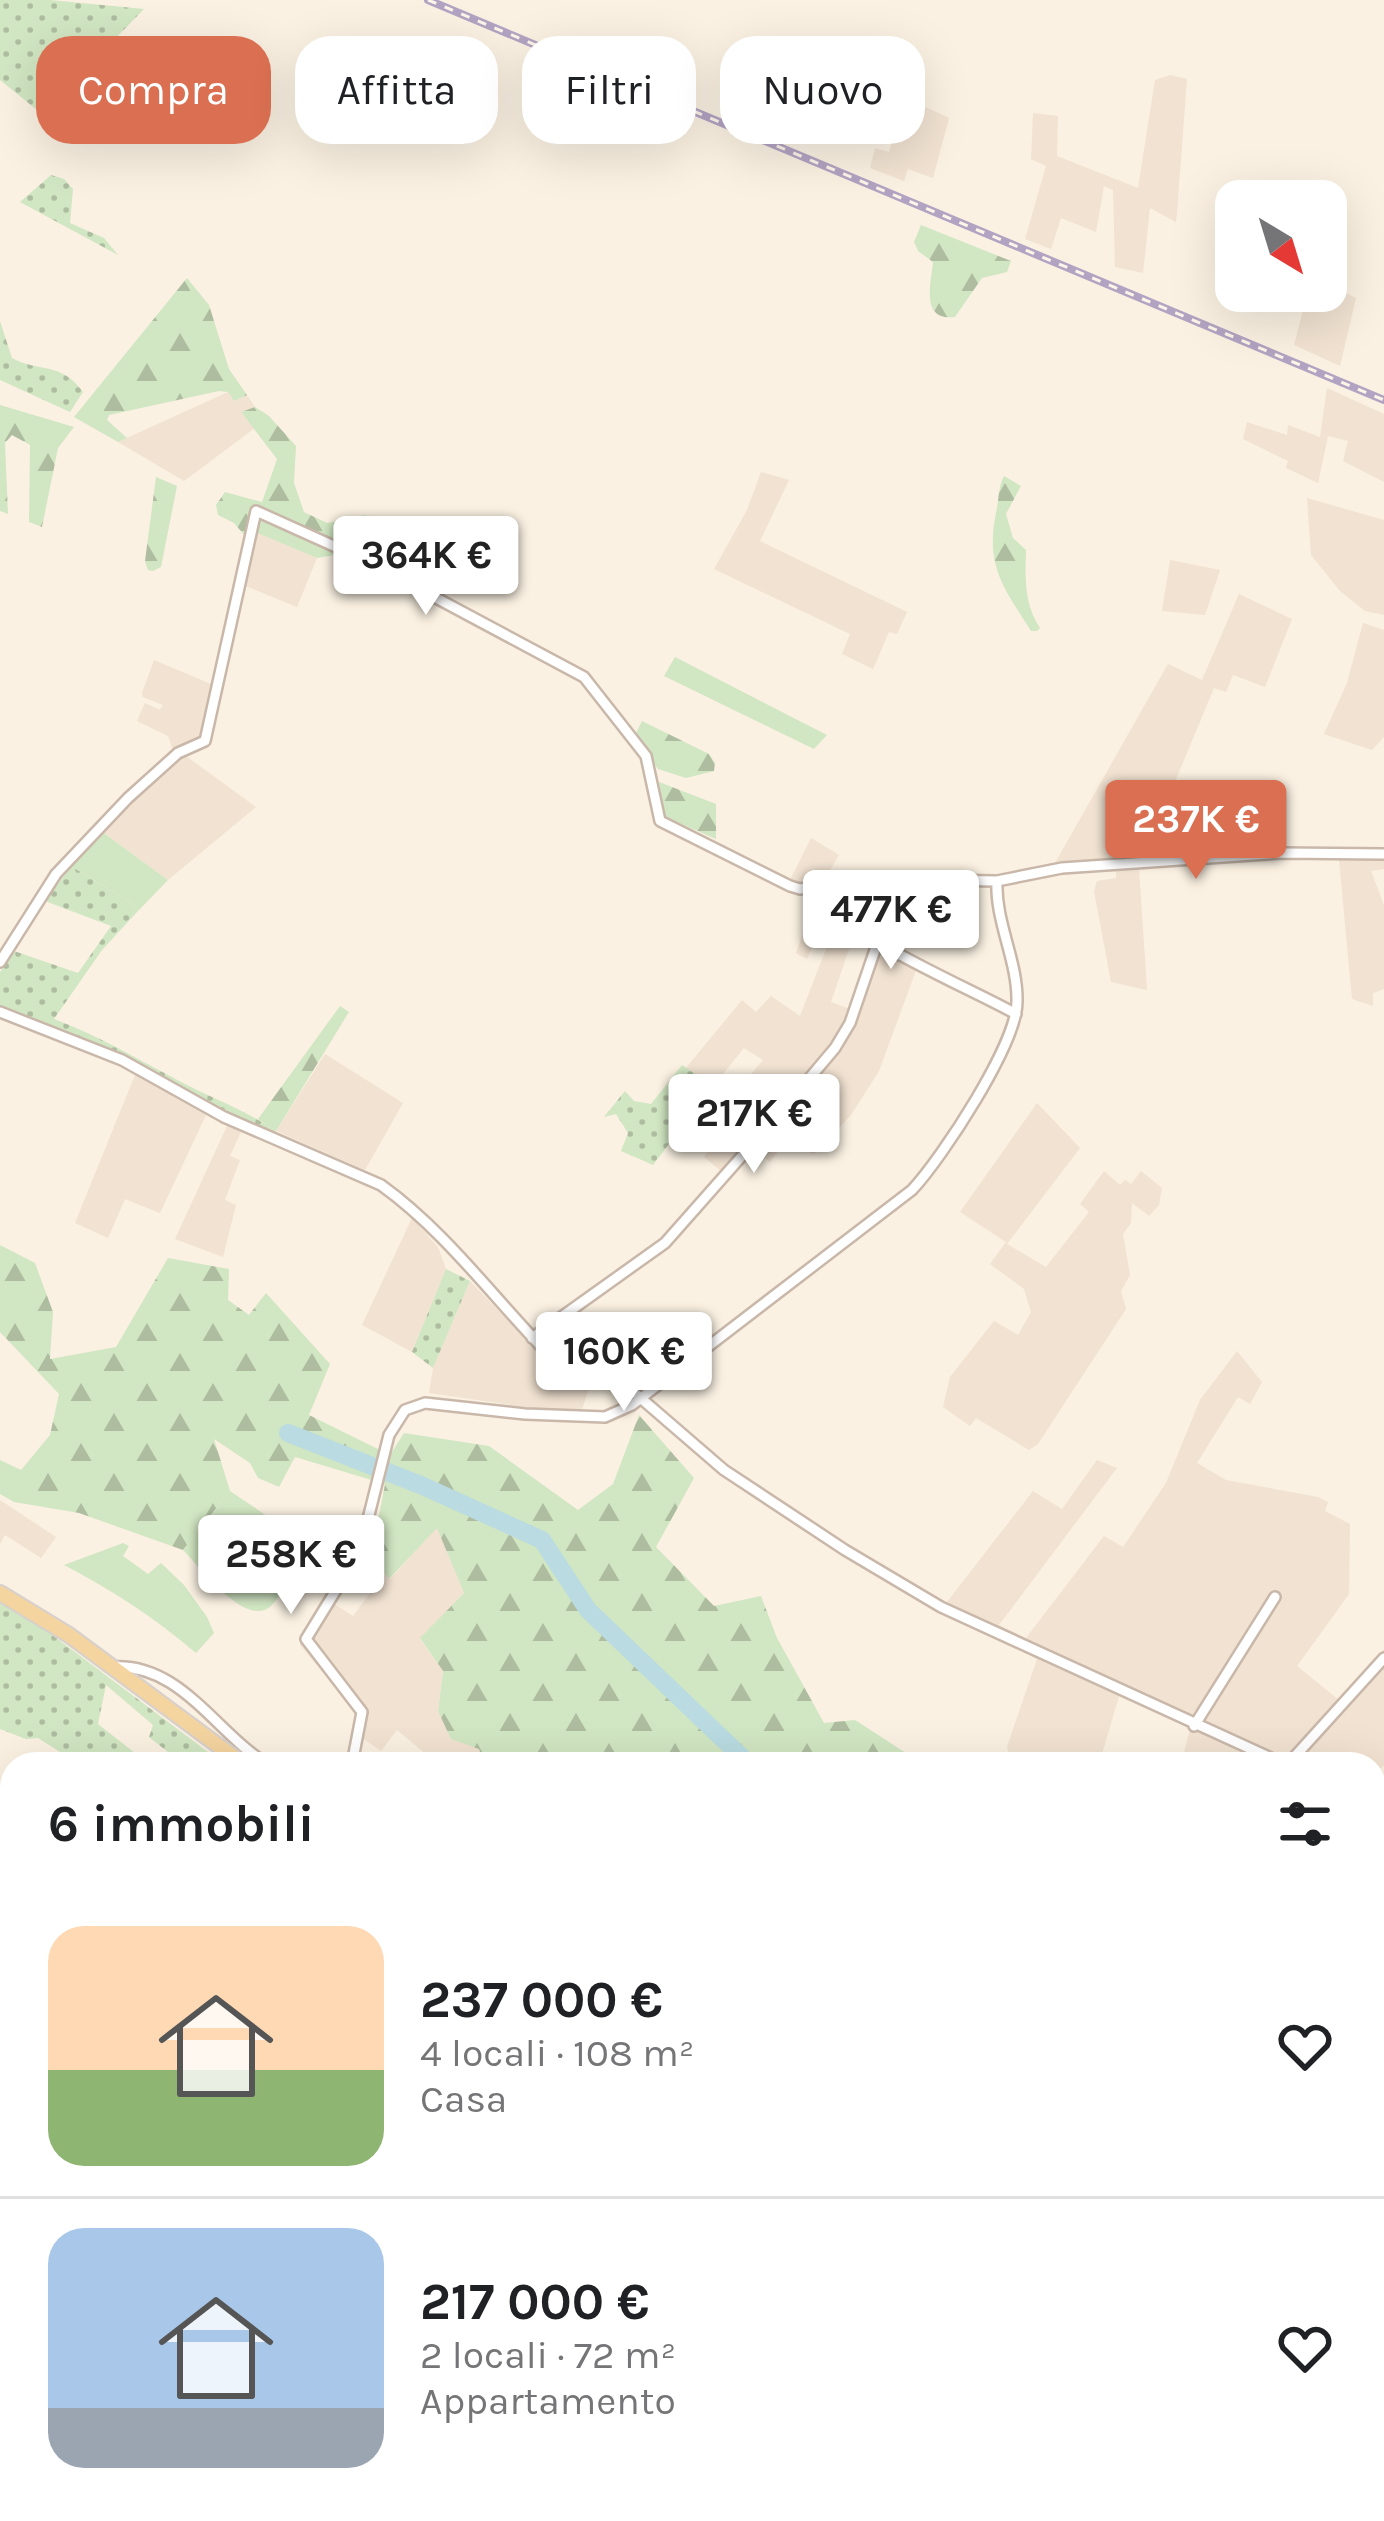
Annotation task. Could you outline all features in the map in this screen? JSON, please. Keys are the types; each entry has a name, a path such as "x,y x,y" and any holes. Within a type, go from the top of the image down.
{"main road":[{"path":"0,1593 69,1635 233,1752"}],"street":[{"path":"0,962 56,874 178,753 205,741 256,511 368,561 584,677 646,756 659,820 790,886 867,879 997,881 1061,868 1281,853 1384,854"},
{"path":"354,1752 362,1712 306,1639 360,1551 376,1477 398,1418 425,1402 525,1414 605,1417 640,1398 912,1190 940,1155 1012,1030 1016,986 997,881"},
{"path":"811,887 822,906 1016,1014"},
{"path":"532,1337 664,1243 787,1105 850,1023 878,940"},
{"path":"0,1012 122,1060 224,1117 381,1185 404,1202 532,1337 571,1371 615,1382 640,1398 724,1470 869,1565 941,1607 1257,1752"},
{"path":"1194,1726 1275,1597"},
{"path":"1297,1752 1384,1658"},
{"path":"111,1667 124,1666 176,1685 238,1752"}],"shaded area":[{"path":"1170,75 1187,79 1176,222 1150,208 1143,273 1115,267 1113,190 1104,186 1096,232 1061,218 1051,249 1025,239 1046,166 1031,159 1033,113 1058,116 1057,156 1138,188 1155,80"},
{"path":"925,107 949,118 933,178 908,169 904,181 870,168 875,148 889,152 891,144 925,144"},
{"path":"1347,294 1356,298 1340,366 1294,345 1303,312 1347,312"},
{"path":"1327,388 1384,414 1384,482 1343,461 1348,441 1328,436 1318,483 1286,468 1288,461 1243,439 1247,422 1287,435 1288,425 1320,437"},
{"path":"228,392 234,401 247,395 255,407 241,412 255,428 184,481 118,442"},
{"path":"761,472 789,480 760,541 907,612 897,634 889,632 873,669 842,654 850,634 714,569 747,510"},
{"path":"1307,498 1384,520 1384,615 1365,611 1340,591 1311,555"},
{"path":"254,531 317,558 297,607 243,585"},
{"path":"1170,560 1220,570 1205,615 1162,611"},
{"path":"1239,594 1292,619 1265,687 1233,675 1226,692 1214,688 1139,868 1147,990 1111,982 1094,891 1097,881 1116,878 1116,860 1055,863 1168,664 1202,680"},
{"path":"1363,623 1384,630 1384,737 1372,750 1324,734 1347,683"},
{"path":"154,660 211,684 209,718 200,742 179,751 256,807 168,880 101,831 176,760 168,736 137,721 145,703 160,710 163,705 142,693"},
{"path":"1223,786 1283,811 1259,852 1204,855 1195,842"},
{"path":"811,838 839,855 820,888 861,883 869,928 865,936 855,931 831,1002 858,1012 881,946 918,965 879,1071 851,1115 814,1154 785,1142 770,1162 753,1149 728,1177 704,1157 727,1126 749,1144 771,1117 739,1088 763,1060 744,1048 709,1091 705,1080 686,1068 742,1000 756,1012 771,996 800,1016 837,921 826,916 807,959 796,953 813,904 803,883 790,880"},
{"path":"1384,858 1384,869 1371,871 1384,905 1384,989 1373,993 1373,1006 1352,999 1339,860"},
{"path":"325,1054 403,1103 365,1170 276,1131"},
{"path":"135,1075 206,1115 160,1213 125,1199 108,1238 75,1223"},
{"path":"1037,1103 1080,1148 1007,1244 1046,1267 1089,1212 1080,1204 1104,1171 1120,1185 1125,1180 1131,1184 1141,1171 1162,1188 1159,1205 1149,1216 1132,1203 1131,1223 1123,1234 1130,1275 1121,1291 1126,1309 1038,1444 1029,1450 976,1418 970,1426 943,1407 950,1377 994,1321 1018,1335 1031,1312 1024,1289 990,1264 1006,1242 960,1212"},
{"path":"227,1126 241,1132 230,1156 240,1160 225,1200 236,1205 223,1257 175,1239"},
{"path":"412,1218 438,1247 446,1269 412,1352 362,1325"},
{"path":"470,1281 530,1343 565,1319 613,1353 590,1385 582,1410 539,1409 429,1393 433,1368"},
{"path":"1237,1351 1262,1382 1250,1404 1238,1397 1197,1463 1226,1480 1318,1497 1328,1502 1325,1511 1350,1524 1349,1594 1297,1666 1339,1700 1384,1649 1384,1752 1184,1752 1190,1729 1120,1693 1103,1752 1008,1752 1037,1659 940,1611 1033,1491 1062,1509 1097,1460 1117,1468 999,1625 1026,1638 1104,1536 1123,1547 1166,1483 1200,1400"},
{"path":"0,1500 56,1537 41,1558 5,1535 0,1544"},
{"path":"437,1527 464,1593 420,1639 443,1671 438,1711 480,1752 424,1752 397,1730 381,1751 355,1733 356,1711 300,1645 323,1597 353,1616 384,1574 390,1579"}],"green space":[{"path":"0,0 144,9 118,36 36,36 36,109 0,80"},
{"path":"51,175 64,179 73,189 70,223 104,238 118,255 20,202"},
{"path":"921,225 1011,261 1007,272 982,278 955,317 944,317 932,307 933,262 914,242"},
{"path":"187,278 209,305 229,369 247,395 234,401 228,392 219,391 109,415 107,420 127,438 118,442 74,417"},
{"path":"0,321 12,358 58,372 83,392 70,412 0,380"},
{"path":"0,405 74,427 58,448 42,527 29,522 30,445 12,435 5,443 8,514 0,511"},
{"path":"255,407 296,446 294,483 304,512 327,523 366,515 354,560 341,554 317,558 255,532 253,537 245,536 218,515 216,505 225,492 262,502 277,459 241,412"},
{"path":"1004,476 1021,486 1006,514 1013,538 1026,550 1027,590 1040,628 1037,631 1031,631 1013,602 995,562 993,532"},
{"path":"156,477 177,486 161,567 153,571 145,561"},
{"path":"675,657 827,735 814,749 664,676"},
{"path":"642,721 709,754 714,771 686,778 658,769 634,737"},
{"path":"659,782 716,804 716,839 663,816"},
{"path":"101,831 168,880 138,911 71,866"},
{"path":"71,866 138,911 102,950 54,1019 254,1117 276,1131 272,1135 99,1044 0,1007 0,972 14,951 78,973 111,926 45,901"},
{"path":"340,1006 349,1012 276,1131 258,1119"},
{"path":"682,1065 705,1080 709,1091 653,1165 621,1151 628,1133 616,1114 604,1117 625,1091 634,1101 651,1104"},
{"path":"0,1245 35,1263 53,1312 50,1359 116,1347 168,1258 229,1269 228,1300 249,1315 266,1293 330,1364 309,1415 390,1455 404,1433 489,1446 578,1510 613,1484 639,1415 694,1478 656,1547 714,1606 761,1596 777,1638 824,1723 855,1720 904,1752 480,1752 451,1739 438,1711 443,1671 420,1638 464,1593 437,1528 389,1579 371,1558 385,1484 295,1457 279,1487 258,1478 250,1463 214,1439 230,1491 183,1550 79,1513 14,1502 0,1494 0,1460 21,1470 50,1435 59,1394 0,1332"},
{"path":"446,1269 470,1281 433,1368 412,1352"},
{"path":"230,1491 305,1546 282,1592 262,1611 250,1610 224,1593 183,1550"},
{"path":"123,1543 129,1546 123,1556 148,1574 161,1563 207,1617 214,1633 196,1653 133,1605 64,1565"},
{"path":"0,1602 47,1631 208,1752 168,1752 149,1737 153,1725 106,1685 98,1724 134,1752 60,1752 38,1738 26,1739 0,1729"}],"waterway":[{"path":"288,1433 542,1540 588,1610 736,1752"}],"railway":[{"path":"428,0 1384,400"}]}
